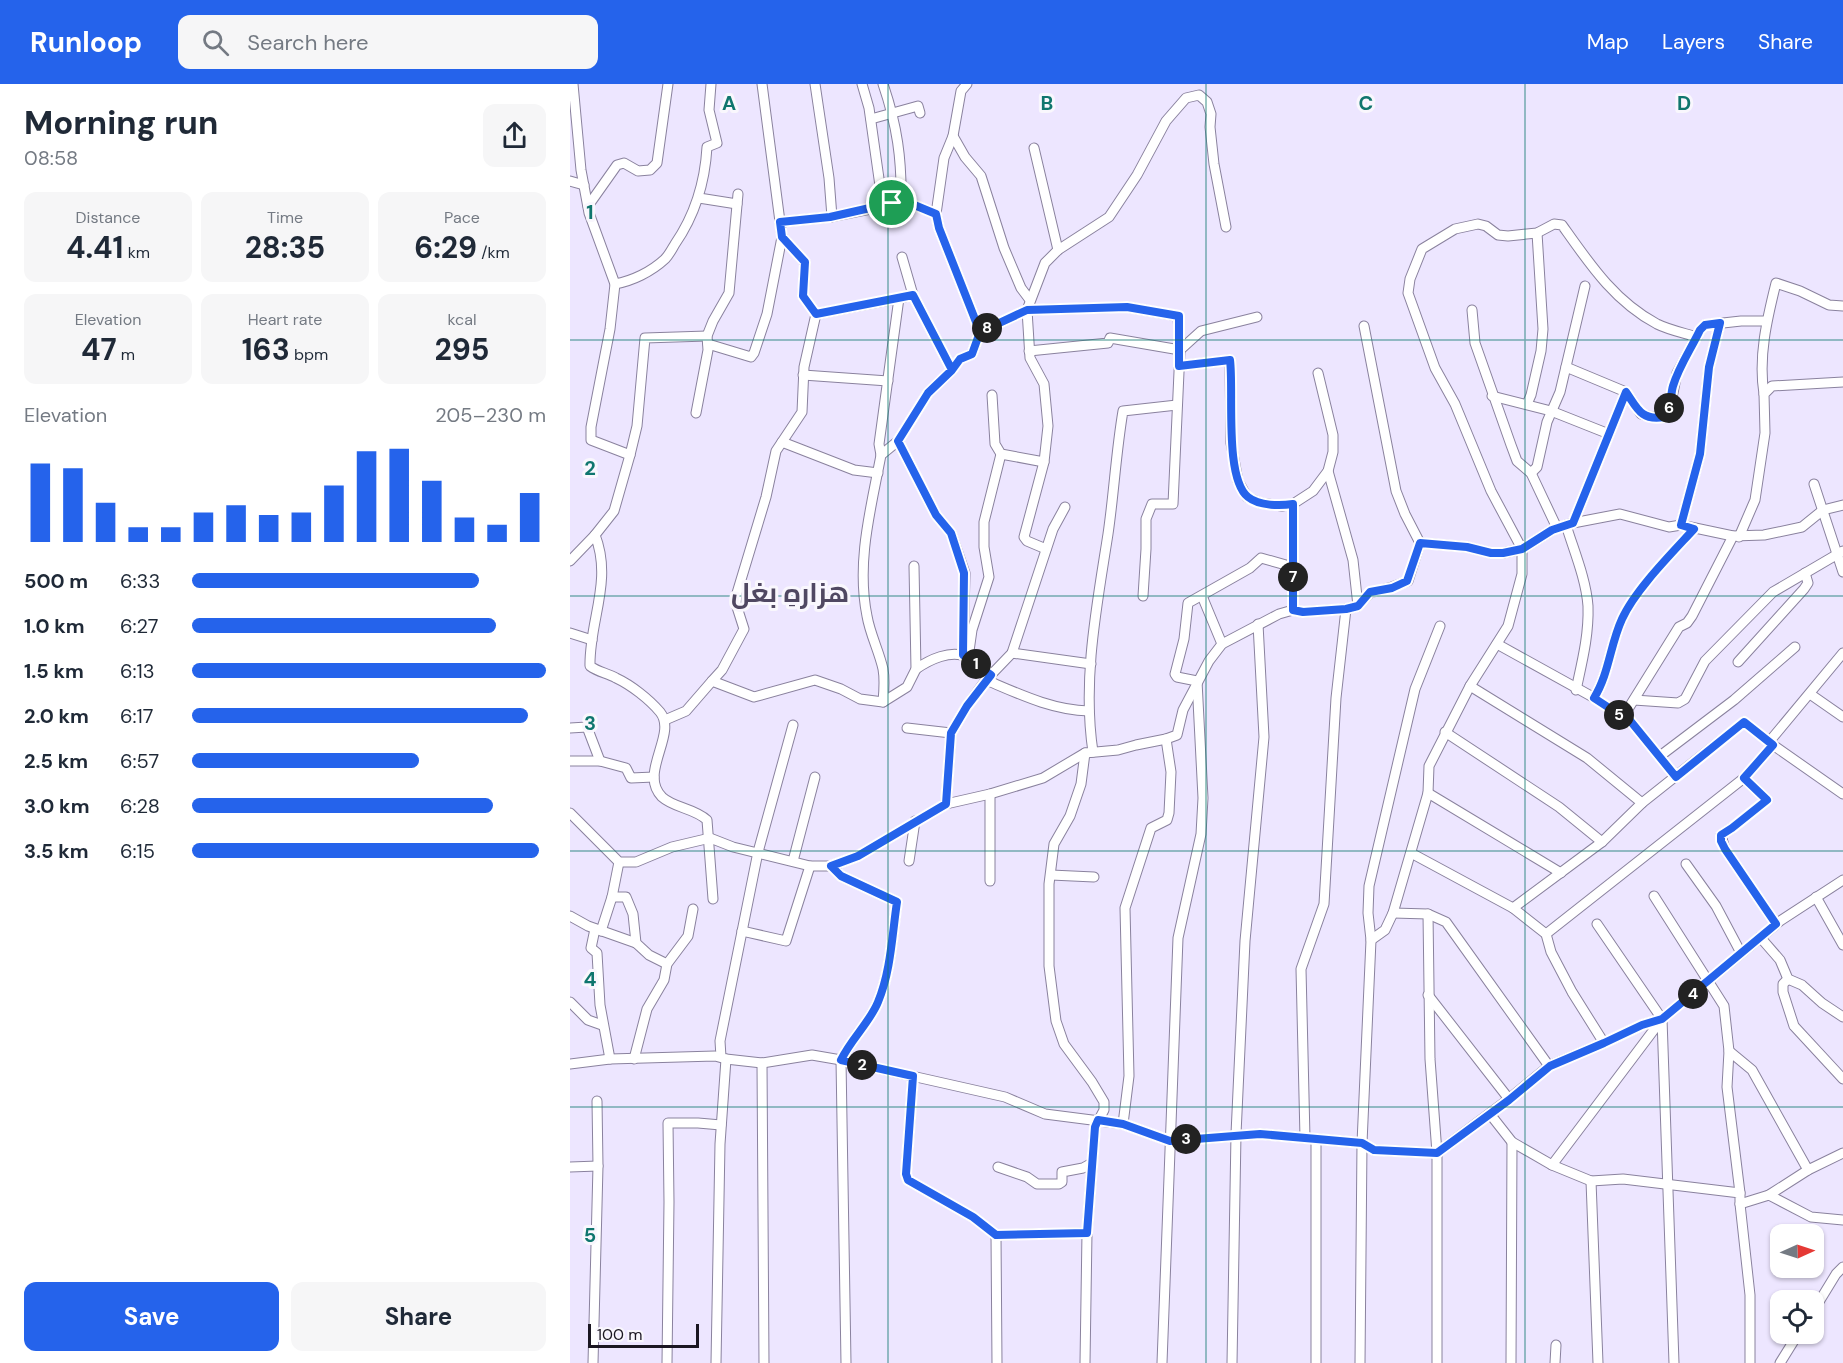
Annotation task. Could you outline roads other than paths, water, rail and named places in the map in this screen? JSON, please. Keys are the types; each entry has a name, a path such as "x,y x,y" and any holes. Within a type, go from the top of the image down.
{"street":[{"path":"573,84 588,206 615,284 610,329 591,427 591,440 630,455"},
{"path":"588,206 617,165 624,163 638,171 650,170 657,163 668,84"},
{"path":"615,284 632,281 665,259 681,236 699,198 706,171 707,147 717,143 709,110 711,84"},
{"path":"570,561 614,511 637,426 645,338 708,340 739,355 751,357 754,354 767,314 782,237 762,84"},
{"path":"815,84 829,178 832,217"},
{"path":"862,84 871,119 883,207"},
{"path":"883,84 893,112 900,145 902,203"},
{"path":"967,84 961,91 953,136 944,158 936,214 939,228 980,332"},
{"path":"1028,305 1044,263 1058,250 1109,218 1137,175 1166,122 1186,98 1199,95 1207,102 1211,114 1214,164 1226,227"},
{"path":"871,119 918,106 920,113"},
{"path":"953,136 965,157 981,177 1004,248 1028,305 1030,358 1044,384 1048,426 1044,462 1024,537 1027,541 1046,549"},
{"path":"1034,148 1058,250"},
{"path":"570,181 584,185"},
{"path":"696,412 713,321 729,293 738,194"},
{"path":"699,198 738,204"},
{"path":"780,222 832,217 907,202 936,214"},
{"path":"1371,940 1385,930 1393,913 1428,793 1429,766 1470,686 1508,626 1522,574 1522,549 1491,491 1455,404 1435,368 1408,293 1414,265 1422,249 1455,229 1478,224 1498,234 1508,236 1537,233 1554,224 1562,225 1598,276 1629,306 1658,324 1697,337"},
{"path":"1527,404 1541,351 1543,329 1537,233"},
{"path":"665,720 686,711 722,670 744,629 736,604 737,593 766,497 776,451 802,412 804,375 816,314 803,296 805,262 782,237"},
{"path":"902,257 913,295 952,370"},
{"path":"1623,717 1679,627 1688,623 1755,500 1765,433 1762,382 1766,321 1776,283 1800,291 1829,305 1843,306"},
{"path":"1531,473 1537,467 1540,447 1551,411 1560,393 1585,286"},
{"path":"816,314 913,295"},
{"path":"884,702 883,668 867,617 862,578 866,535 881,455 879,444 899,298"},
{"path":"881,455 898,441 928,393 960,359 972,354 980,332 1028,305 1127,307 1179,316 1180,350 1173,504 1152,504 1146,519 1143,596"},
{"path":"1472,310 1475,343 1517,461 1531,473 1565,526 1581,573 1588,606 1586,650 1576,690"},
{"path":"1180,350 1201,331 1257,318"},
{"path":"1566,367 1626,392 1641,414 1664,417 1669,413 1677,373 1705,325 1766,321"},
{"path":"1681,525 1700,454 1709,367 1720,323"},
{"path":"570,813 619,862 636,862 672,848 710,838 733,847 810,866 831,866 858,856 946,804 1043,778 1089,752 1118,750 1177,735 1183,710 1197,681 1222,644 1258,624 1293,610 1303,612 1358,606 1370,592 1392,588 1407,581 1420,543 1396,491 1364,326"},
{"path":"1029,351 1108,343 1110,338 1180,350"},
{"path":"1179,366 1230,360 1231,443 1238,481 1247,497 1260,503 1282,506 1293,504 1313,490 1328,471 1333,452 1333,435 1318,373"},
{"path":"804,375 888,381"},
{"path":"1764,394 1772,386 1843,382"},
{"path":"1565,526 1609,434 1626,392"},
{"path":"966,657 988,577 984,547 984,522 1001,454 995,444 992,395"},
{"path":"1492,396 1551,411 1609,434"},
{"path":"1085,1363 1087,1233 1092,1163 1095,1127 1104,1110 1104,1102 1064,1044 1056,1022 1049,966 1049,884 1054,844 1070,816 1089,752 1091,664 1098,593 1109,531 1123,411 1177,405"},
{"path":"898,441 936,515 951,533 964,573 966,657"},
{"path":"782,442 854,470 878,473"},
{"path":"1001,454 1044,462"},
{"path":"1328,471 1353,560 1358,606"},
{"path":"1814,484 1840,552 1843,572"},
{"path":"1293,504 1293,610"},
{"path":"1420,543 1467,547 1491,553 1522,549 1565,526 1620,514 1670,527 1681,525 1736,537 1764,535 1802,527 1823,510 1843,505"},
{"path":"946,804 951,733 988,678 1012,653 1053,529 1065,507"},
{"path":"1594,698 1606,672 1621,621 1629,607 1694,529"},
{"path":"595,535 601,552 601,595 592,640 590,666 615,677 632,688 660,712 665,720 654,777 655,783 662,796 700,813 707,820 710,838 712,899"},
{"path":"1634,700 1678,703 1685,699 1705,661 1773,592 1840,552"},
{"path":"1197,681 1177,677 1174,674 1184,639 1188,603 1250,568 1261,558 1272,559 1293,567"},
{"path":"712,681 754,697 815,680 841,689 860,699 884,702 907,687 916,669 914,566"},
{"path":"1737,662 1774,624 1808,583 1804,573"},
{"path":"1202,596 1222,644"},
{"path":"1305,1138 1301,969 1324,904 1336,699 1346,609"},
{"path":"1232,1363 1236,1134 1245,941 1264,737 1258,624"},
{"path":"1360,1363 1362,1143 1371,940 1368,913 1370,886 1415,689 1440,626"},
{"path":"570,633 592,640"},
{"path":"1497,644 1628,718 1676,777"},
{"path":"1659,756 1734,700 1795,647"},
{"path":"1012,653 1091,664"},
{"path":"1546,934 1744,778 1810,694 1839,663 1843,653"},
{"path":"916,669 931,659 946,656 966,657 988,678 1040,702 1073,711 1089,711"},
{"path":"1162,1363 1178,938 1201,834 1197,681"},
{"path":"1470,686 1587,758 1642,803"},
{"path":"1810,694 1843,717"},
{"path":"1513,908 1602,842 1642,803 1744,722 1771,744 1843,794"},
{"path":"716,1363 723,1058 720,1041 758,852 793,725"},
{"path":"570,728 587,727 600,761"},
{"path":"907,729 951,733"},
{"path":"1445,732 1559,807 1602,842"},
{"path":"1123,1124 1129,1076 1125,908 1151,828 1167,820 1169,813 1171,772 1166,739"},
{"path":"570,761 600,761 626,768 631,778 654,777"},
{"path":"793,861 815,777"},
{"path":"1744,778 1767,800 1721,835 1721,841 1776,924"},
{"path":"1428,793 1561,873"},
{"path":"990,794 990,880"},
{"path":"909,861 915,821"},
{"path":"1411,853 1513,908 1546,934 1551,952 1572,992 1604,1043"},
{"path":"610,1059 602,1025 597,953 591,948 612,897 619,862"},
{"path":"1686,864 1716,906 1742,953"},
{"path":"742,931 786,941 810,866"},
{"path":"831,866 841,876 897,902 886,978 878,1004 841,1060 846,1363"},
{"path":"1050,874 1094,877"},
{"path":"1552,1165 1662,1019 1776,924 1843,879"},
{"path":"1654,896 1724,1006 1729,1051 1727,1087 1750,1295 1750,1363"},
{"path":"612,897 626,897 633,914 636,943"},
{"path":"1816,897 1843,945"},
{"path":"634,1059 647,1009 664,980 667,964 688,936 693,909"},
{"path":"1393,913 1428,914 1446,922 1550,1066"},
{"path":"1428,914 1430,1059 1437,1153 1437,1363"},
{"path":"570,916 598,930 636,943 649,955 667,964"},
{"path":"1597,924 1662,1019 1674,1363"},
{"path":"1760,937 1780,960 1788,979 1802,985 1822,1003 1843,1017"},
{"path":"1788,979 1783,984 1783,992 1794,1026 1843,1078"},
{"path":"1428,995 1509,1100"},
{"path":"570,1002 588,1020 602,1025"},
{"path":"570,1064 610,1059 723,1058 762,1063 812,1055 1005,1097 1046,1114 1123,1124 1170,1141 1236,1134 1260,1134 1362,1143 1374,1150 1437,1153 1509,1100 1550,1066 1642,1025 1662,1019"},
{"path":"1729,1051 1752,1070 1808,1170"},
{"path":"762,1063 764,1363"},
{"path":"913,1076 906,1174 908,1180 973,1217 996,1235 1087,1233"},
{"path":"593,1363 598,1166 597,1101"},
{"path":"1490,1114 1512,1142 1552,1165 1591,1180 1623,1179 1740,1193"},
{"path":"667,1363 668,1123 721,1125"},
{"path":"1316,1139 1316,1363"},
{"path":"1511,1363 1512,1142"},
{"path":"1740,1204 1769,1195 1808,1170 1843,1153"},
{"path":"998,1167 1027,1177 1037,1184 1059,1184 1062,1182 1062,1172 1083,1168 1092,1163"},
{"path":"570,1167 598,1166"},
{"path":"1591,1180 1599,1363"},
{"path":"1769,1195 1811,1217 1843,1220"},
{"path":"996,1235 997,1363"},
{"path":"1824,1294 1843,1267"},
{"path":"1780,1363 1792,1344"},
{"path":"1555,1363 1556,1345"}],"district":[{"name":"هزارهِ بغل","path":"790,593"}]}
